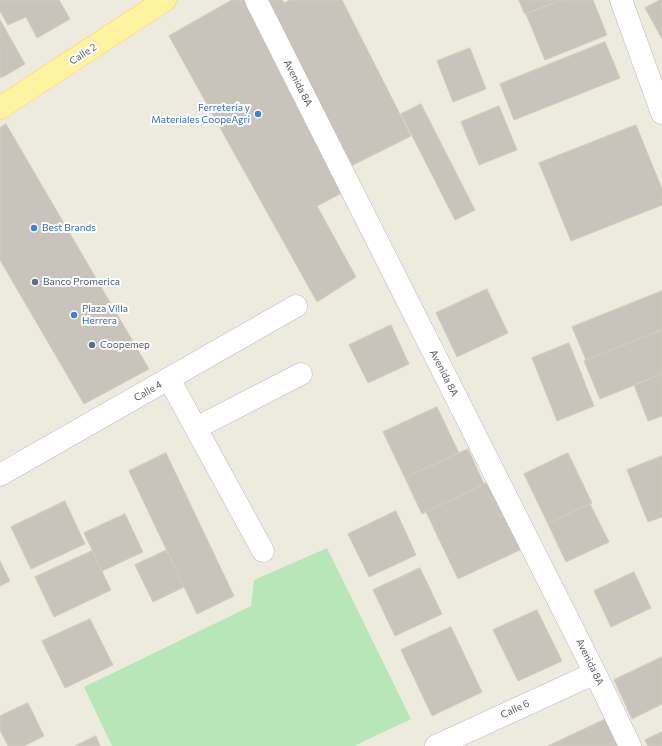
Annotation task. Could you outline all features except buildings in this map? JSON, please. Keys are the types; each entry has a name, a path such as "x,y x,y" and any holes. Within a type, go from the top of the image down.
{"main road":[{"name":"Calle 2","path":"0,108 166,0"}],"street":[{"name":"Avenida 8A","path":"256,0 595,673 630,746"},
{"path":"621,0 662,113"},
{"name":"Calle 4","path":"0,475 296,306"},
{"path":"196,428 301,374"},
{"path":"169,378 263,551"},
{"name":"Calle 6","path":"436,746 595,673"}],"green space":[{"path":"327,548 411,719 354,746 112,746 84,687 251,606 254,580"}],"place":[{"name":"Ferretería y Materiales CoopeAgri","path":"258,114"},
{"name":"Best Brands","path":"34,228"},
{"name":"Banco Promerica","path":"35,282"},
{"name":"Plaza Villa Herrera","path":"74,315"},
{"name":"Coopemep","path":"92,345"}]}
